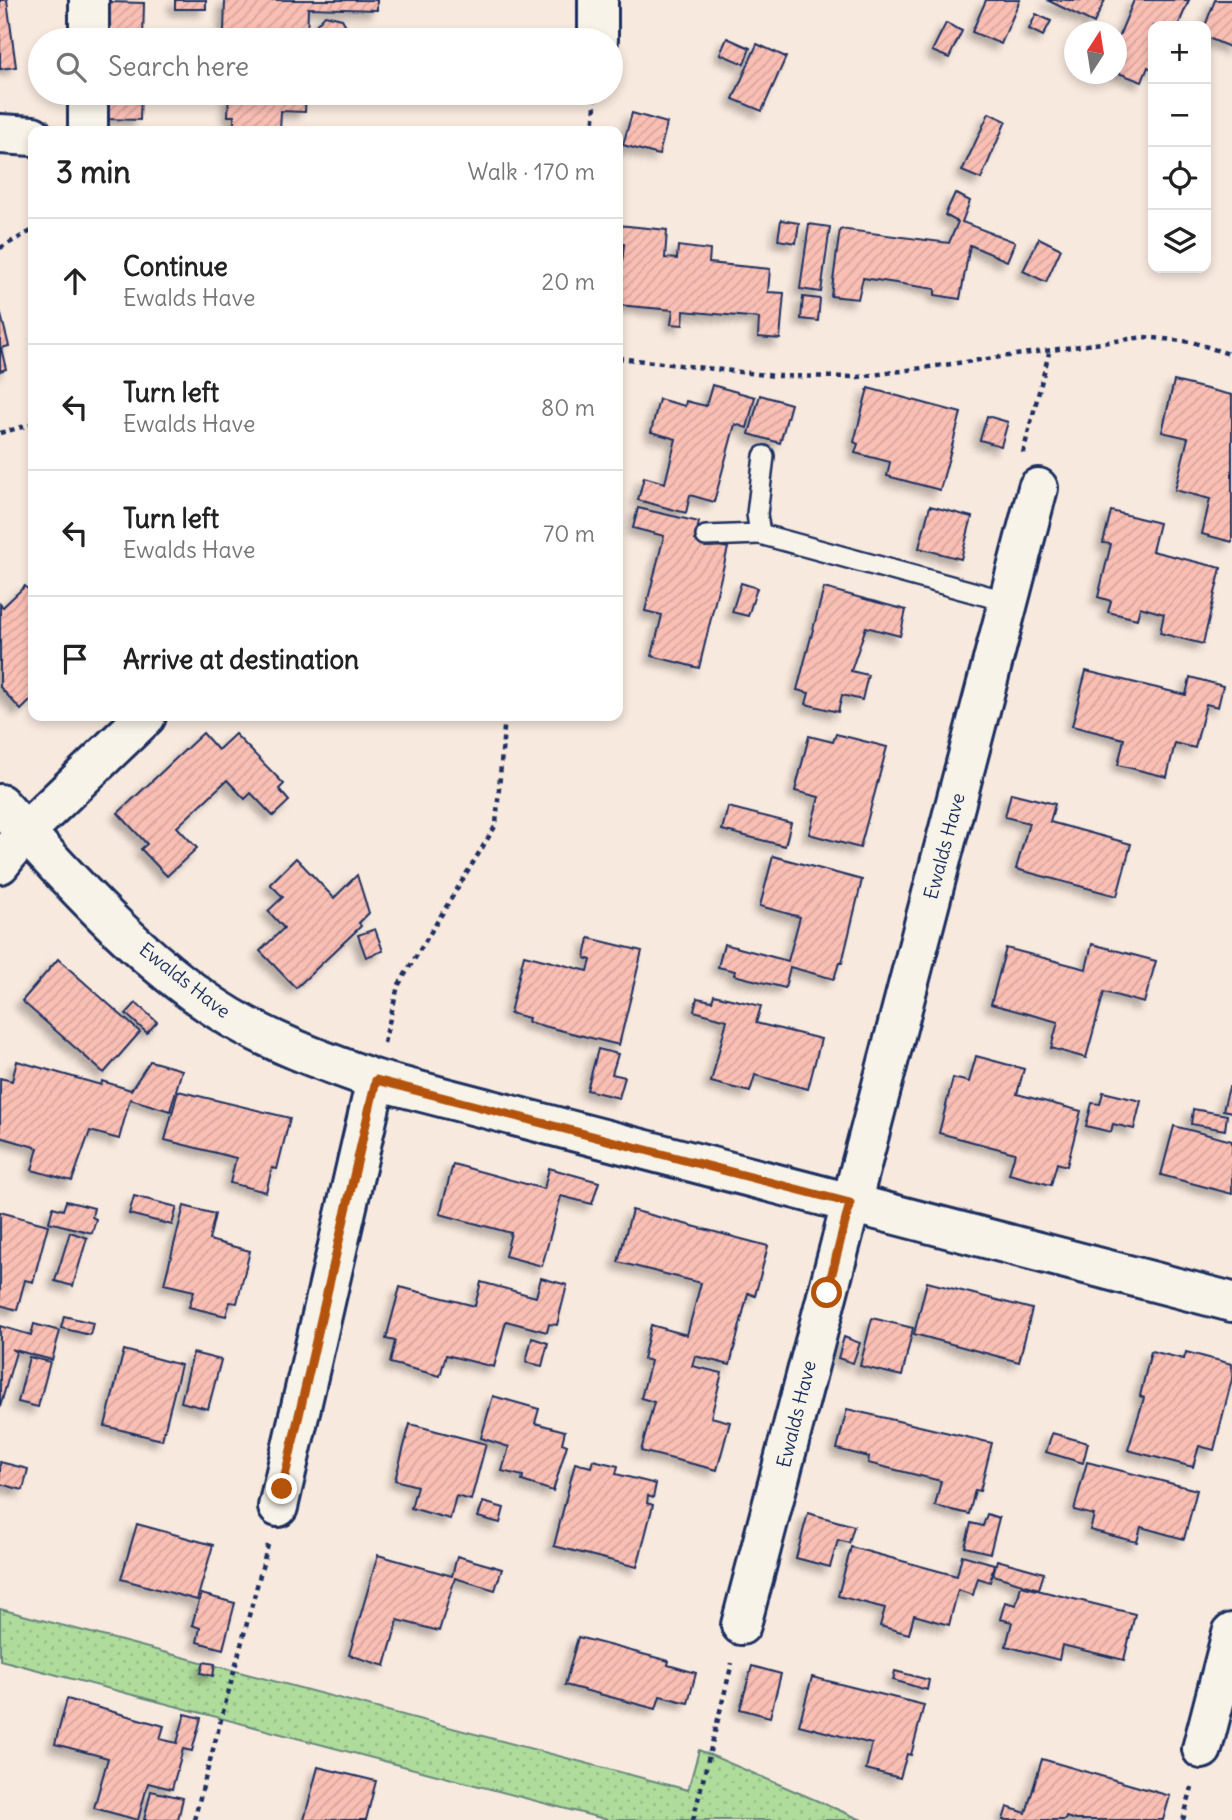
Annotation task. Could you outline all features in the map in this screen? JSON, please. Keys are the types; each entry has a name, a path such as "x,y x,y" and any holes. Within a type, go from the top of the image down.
{"street":[{"path":"89,0 89,28"},
{"path":"598,0 598,28"},
{"path":"88,105 88,126"},
{"path":"0,134 28,136"},
{"name":"Ewalds Have","path":"741,1625 1038,488"},
{"path":"0,864 25,832 141,721"},
{"name":"Ewalds Have","path":"0,804 100,909 175,977 242,1023 310,1057 376,1080 1232,1302"},
{"path":"278,1507 376,1080"},
{"path":"1215,1728 1232,1633"}],"lane":[{"path":"760,534 757,514 764,456"},
{"path":"706,536 760,534 1009,602"}],"path":[{"path":"593,126 595,105"},
{"path":"0,248 28,233"},
{"path":"623,359 775,376 858,377 1049,353 1144,337 1192,342 1232,355"},
{"path":"1038,488 1018,473 1049,353"},
{"path":"0,433 28,425"},
{"path":"376,1080 398,985 496,825 505,721"},
{"path":"194,1820 278,1507"},
{"path":"693,1820 741,1625"}],"green space":[{"path":"0,1609 688,1790 699,1750 862,1820 608,1820 0,1660"}],"building":[{"path":"0,0 7,0 16,67 0,69"},
{"path":"175,0 206,0 206,9 175,9"},
{"path":"225,0 377,0 377,10 308,8 307,28 224,28"},
{"path":"986,0 1020,0 1001,44 972,32"},
{"path":"1047,0 1105,0 1095,21"},
{"path":"1134,0 1189,0 1180,21 1148,21 1148,67 1142,82 1127,76 1125,21"},
{"path":"1215,0 1232,0 1232,48 1211,39 1211,21 1207,21"},
{"path":"110,2 144,3 143,28 109,28"},
{"path":"1036,14 1051,21 1043,36 1029,29"},
{"path":"325,15 342,19 347,28 314,28"},
{"path":"946,23 962,31 949,58 932,51"},
{"path":"727,38 750,48 744,64 720,54"},
{"path":"757,44 786,57 762,111 733,99"},
{"path":"107,105 141,105 140,120 106,119"},
{"path":"228,105 305,105 305,112 281,111 280,126 234,126 234,116 228,116"},
{"path":"632,113 667,123 659,155 623,145"},
{"path":"989,113 1006,121 981,179 962,171"},
{"path":"955,193 970,201 962,222 1015,242 1007,261 970,245 960,299 935,295 935,289 863,278 858,299 831,296 840,229 949,243 958,222 945,215"},
{"path":"781,220 799,223 796,243 778,240"},
{"path":"809,224 830,227 821,292 800,289"},
{"path":"623,226 667,230 665,258 677,259 678,246 710,250 709,263 770,269 768,292 784,293 780,339 758,337 759,318 684,311 683,325 671,324 673,310 623,305"},
{"path":"1039,238 1061,249 1046,282 1023,271"},
{"path":"803,297 820,299 818,321 801,319"},
{"path":"0,311 9,346 1,348 6,369 0,371"},
{"path":"1174,381 1232,395 1232,542 1202,534 1210,499 1175,490 1188,438 1162,432"},
{"path":"712,385 755,397 747,428 735,424 714,502 690,495 686,513 638,500 644,477 665,483 676,439 651,432 659,399 685,406 686,401 706,406"},
{"path":"868,388 961,413 940,490 887,476 890,462 855,453 858,444 854,442"},
{"path":"760,395 791,404 780,443 749,434"},
{"path":"987,416 1008,422 1001,446 980,440"},
{"path":"930,506 972,517 961,559 919,548"},
{"path":"638,508 699,522 695,540 728,548 699,668 652,656 662,615 645,611 664,536 633,528"},
{"path":"1111,511 1159,523 1152,551 1221,568 1203,644 1160,633 1164,614 1140,607 1137,619 1108,612 1111,601 1098,597 1111,544 1103,543"},
{"path":"741,583 757,588 748,616 732,612"},
{"path":"25,586 28,589 28,703 21,710 0,687 0,604 3,607"},
{"path":"824,588 906,610 900,636 866,627 851,671 868,675 862,700 842,695 838,712 806,704 809,693 797,690"},
{"path":"1086,671 1186,695 1190,677 1223,686 1218,707 1206,704 1195,748 1175,743 1167,777 1118,765 1124,739 1072,726"},
{"path":"203,733 218,750 235,734 284,784 279,789 289,801 273,816 251,793 245,799 227,780 177,827 197,848 167,876 141,849 147,844 118,813"},
{"path":"836,734 887,747 860,848 809,834 819,797 795,791 809,736 833,742"},
{"path":"1011,793 1055,804 1050,822 1131,844 1117,896 1016,869 1029,823 1005,817"},
{"path":"728,807 791,823 785,846 722,830"},
{"path":"773,856 862,880 842,963 839,963 834,979 790,967 785,988 734,975 735,971 718,967 724,944 788,961 800,917 760,906"},
{"path":"296,858 334,898 357,875 369,913 359,923 361,926 296,988 260,951 284,928 268,911 283,897 270,884"},
{"path":"375,929 383,951 366,957 358,935"},
{"path":"589,938 642,951 619,1045 528,1022 529,1018 510,1013 524,955 588,971 591,960 585,958"},
{"path":"1092,944 1156,961 1144,1003 1104,992 1086,1058 1051,1048 1058,1022 991,1004 1006,948 1086,969"},
{"path":"58,959 140,1032 104,1073 22,1001"},
{"path":"714,995 761,1006 756,1023 821,1039 808,1089 755,1075 750,1092 711,1082 727,1020 694,1011 697,998 712,1001"},
{"path":"136,1003 157,1022 147,1033 126,1014"},
{"path":"598,1049 618,1054 612,1074 625,1077 619,1098 587,1090"},
{"path":"976,1056 1024,1069 1017,1094 1081,1111 1067,1166 1057,1163 1051,1185 1009,1174 1015,1153 939,1133 953,1078 969,1082"},
{"path":"17,1061 101,1085 102,1081 131,1090 150,1061 182,1070 170,1111 130,1099 119,1139 90,1131 72,1181 32,1170 38,1148 0,1137 0,1078 12,1081"},
{"path":"1229,1087 1232,1087 1232,1112 1223,1110"},
{"path":"178,1091 290,1118 277,1169 272,1168 266,1192 230,1183 236,1158 165,1140"},
{"path":"1103,1092 1141,1101 1134,1129 1113,1124 1111,1132 1086,1126 1092,1103 1100,1104"},
{"path":"1193,1109 1227,1115 1225,1130 1191,1124"},
{"path":"1174,1126 1232,1141 1232,1194 1161,1175"},
{"path":"453,1164 544,1189 549,1168 599,1182 592,1204 561,1196 542,1266 505,1256 511,1233 440,1214"},
{"path":"134,1196 177,1207 172,1225 129,1214"},
{"path":"66,1201 94,1208 92,1217 96,1219 92,1233 49,1222 53,1207 63,1210"},
{"path":"184,1206 215,1214 209,1240 250,1251 237,1303 230,1302 226,1316 189,1307 194,1291 164,1284"},
{"path":"632,1210 768,1246 755,1296 748,1293 730,1365 695,1356 692,1366 722,1373 711,1417 730,1422 717,1470 641,1451 654,1402 641,1398 651,1361 643,1359 651,1325 687,1335 701,1283 618,1262"},
{"path":"0,1212 48,1225 33,1282 25,1280 17,1310 0,1305"},
{"path":"70,1232 87,1238 73,1286 55,1281"},
{"path":"541,1278 567,1285 557,1325 549,1324 547,1332 506,1321 494,1367 446,1355 440,1376 390,1363 395,1341 386,1339 400,1287 475,1306 481,1282 536,1297"},
{"path":"927,1282 1032,1309 1019,1362 914,1334"},
{"path":"64,1316 93,1323 90,1335 61,1328"},
{"path":"872,1318 913,1328 902,1376 860,1366"},
{"path":"34,1324 60,1331 52,1360 11,1349 16,1352 0,1407 0,1326 31,1335"},
{"path":"844,1337 860,1343 853,1363 838,1358"},
{"path":"532,1338 548,1343 542,1366 526,1362"},
{"path":"124,1350 181,1365 162,1440 105,1426"},
{"path":"1151,1351 1184,1359 1186,1352 1232,1364 1232,1379 1214,1450 1199,1446 1193,1467 1128,1450 1144,1398 1140,1396"},
{"path":"193,1353 221,1360 208,1409 181,1402"},
{"path":"29,1357 50,1362 38,1407 18,1402"},
{"path":"493,1396 539,1409 535,1423 565,1431 562,1443 567,1445 553,1491 522,1481 523,1476 502,1471 509,1447 481,1438"},
{"path":"847,1409 992,1443 980,1491 975,1490 969,1514 935,1506 941,1481 868,1463 869,1457 837,1449"},
{"path":"410,1424 486,1444 471,1500 456,1496 450,1519 411,1508 417,1486 395,1480"},
{"path":"1052,1433 1088,1443 1083,1463 1046,1452"},
{"path":"593,1460 618,1466 616,1474 656,1484 653,1498 648,1496 647,1503 653,1505 637,1567 554,1546 575,1463 591,1467"},
{"path":"0,1462 28,1469 23,1490 0,1484"},
{"path":"1087,1462 1197,1490 1184,1539 1141,1527 1137,1542 1090,1530 1094,1515 1074,1510"},
{"path":"483,1502 504,1508 500,1523 478,1517"},
{"path":"808,1513 854,1526 849,1543 838,1540 830,1567 796,1558"},
{"path":"987,1514 999,1518 990,1553 965,1547 971,1523 983,1526"},
{"path":"137,1524 213,1545 197,1600 121,1579"},
{"path":"851,1547 957,1576 962,1555 994,1564 990,1582 978,1578 973,1595 958,1590 949,1625 914,1615 909,1634 880,1626 885,1608 838,1596"},
{"path":"378,1555 452,1576 457,1556 502,1569 495,1590 455,1578 439,1631 398,1620 385,1666 349,1655"},
{"path":"997,1560 1044,1573 1039,1589 993,1575"},
{"path":"1021,1586 1135,1614 1124,1660 1062,1645 1059,1660 1006,1646 1012,1622 1000,1619 1005,1602 1016,1605"},
{"path":"201,1594 235,1603 223,1649 197,1642 200,1628 192,1625"},
{"path":"578,1637 669,1661 668,1665 696,1673 688,1703 660,1696 656,1709 565,1685"},
{"path":"204,1662 215,1664 213,1676 201,1673"},
{"path":"752,1666 781,1674 770,1717 740,1709"},
{"path":"895,1671 929,1680 927,1690 893,1680"},
{"path":"812,1677 924,1705 911,1755 907,1754 900,1778 866,1769 872,1744 799,1725"},
{"path":"67,1699 164,1726 160,1739 177,1743 185,1714 201,1718 192,1751 183,1749 172,1789 148,1783 138,1820 94,1808 108,1758 55,1744"},
{"path":"1042,1759 1170,1796 1163,1820 1076,1820 1066,1817 1065,1820 1003,1820 1007,1807 1026,1813"},
{"path":"318,1767 376,1781 366,1820 304,1820"},
{"path":"151,1791 183,1798 178,1820 144,1820"}],"route":[{"path":"282,1489 376,1080 850,1203 827,1293"}]}
